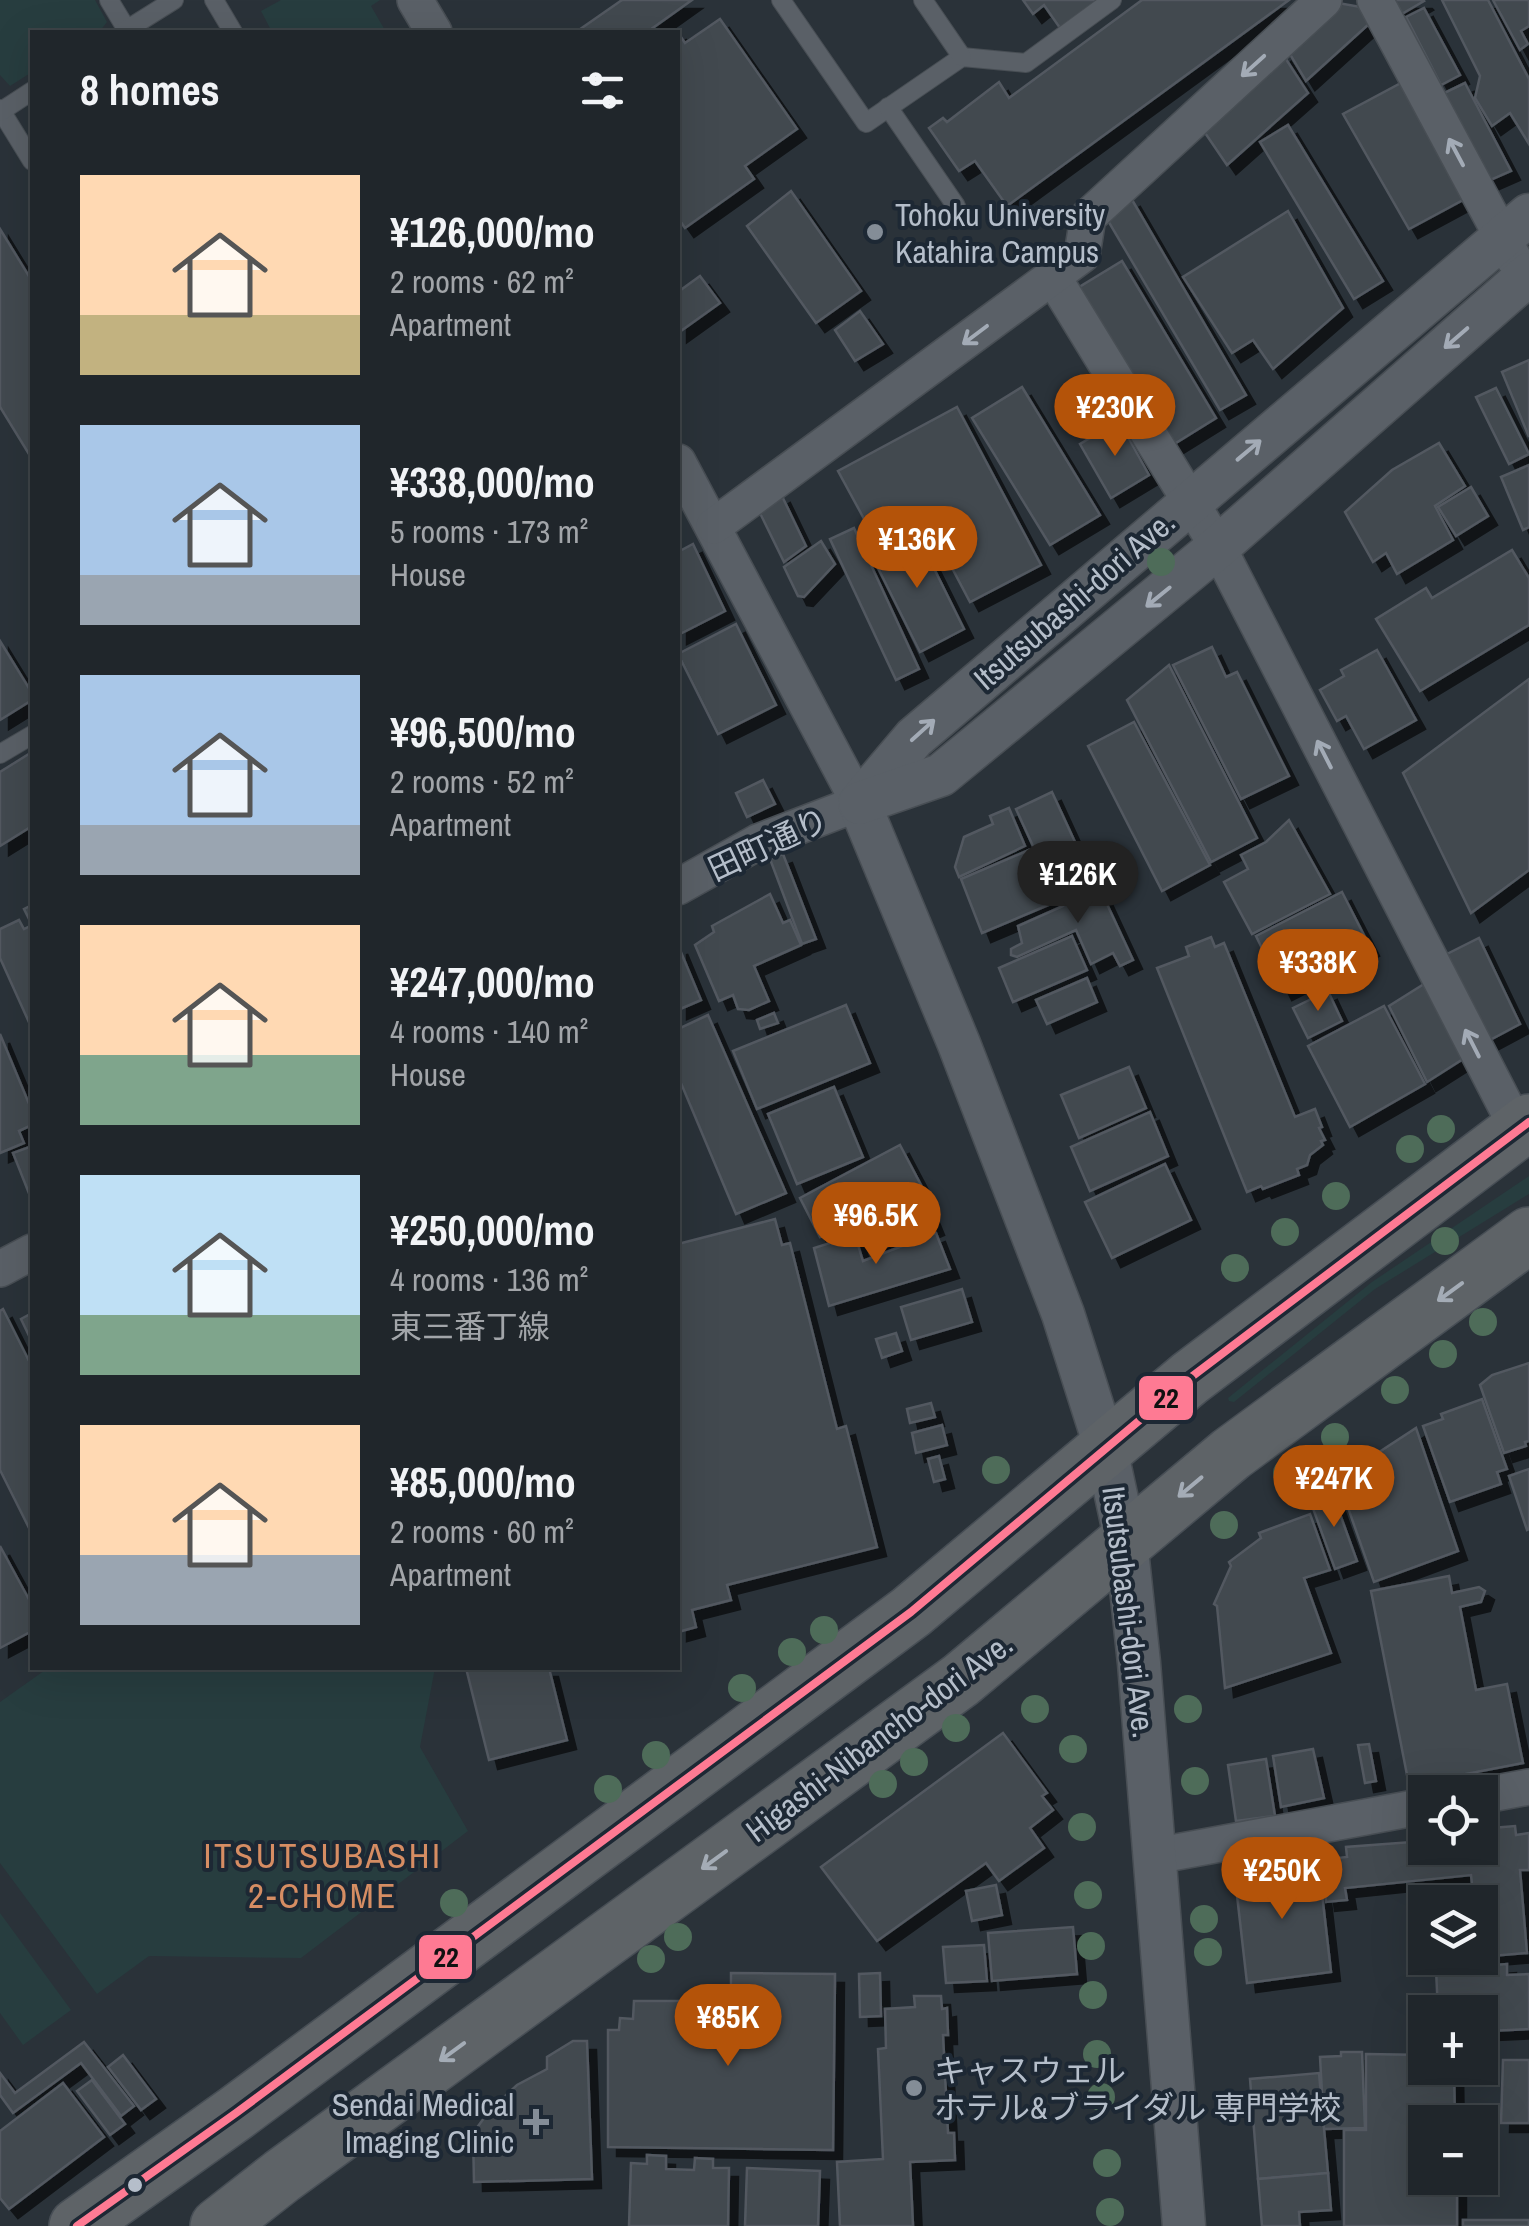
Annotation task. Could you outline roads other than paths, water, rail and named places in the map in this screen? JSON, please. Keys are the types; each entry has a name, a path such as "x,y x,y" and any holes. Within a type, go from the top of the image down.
{"highway":[{"path":"77,2226 236,2114 911,1612 1190,1378 1523,1126"},
{"name":"Higashi-Nibancho-dori Ave.","path":"230,2221 961,1680 1231,1454 1526,1250"}],"street":[{"path":"415,0 433,30"},
{"path":"714,526 1082,255 1088,216 1324,0"},
{"path":"1375,0 1515,226 1527,280"},
{"name":"Itsutsubashi-dori Ave.","path":"859,804 914,738 1515,226"},
{"path":"1053,277 1218,547 1523,1126"},
{"name":"Itsutsubashi-dori Ave.","path":"859,804 941,775 1218,547 1527,280"},
{"path":"680,466 859,804"},
{"name":"Itsutsubashi-dori Ave.","path":"859,804 959,1044 1056,1296 1106,1448 1126,1541 1184,2226"},
{"name":"田町通り","path":"680,886 758,842 859,804"},
{"path":"0,1268 30,1253"},
{"path":"1498,1793 1529,1787"},
{"path":"1155,1856 1408,1809"}],"lane":[{"path":"109,0 124,30"},
{"path":"127,30 174,0"},
{"path":"214,0 232,30"},
{"path":"780,0 866,122 962,57 1026,63 1112,0"},
{"path":"923,0 962,57"},
{"path":"30,92 0,110 30,158"},
{"path":"888,107 956,206"},
{"path":"0,754 30,736"}],"place":[{"name":"Tohoku University Katahira Campus","path":"875,232"},
{"name":"キャスウェル ホテル&ブライダル 専門学校","path":"914,2088"},
{"name":"Sendai Medical Imaging Clinic","path":"536,2122"}],"district":[{"name":"ITSUTSUBASHI 2-CHOME","path":"323,1875"}]}
